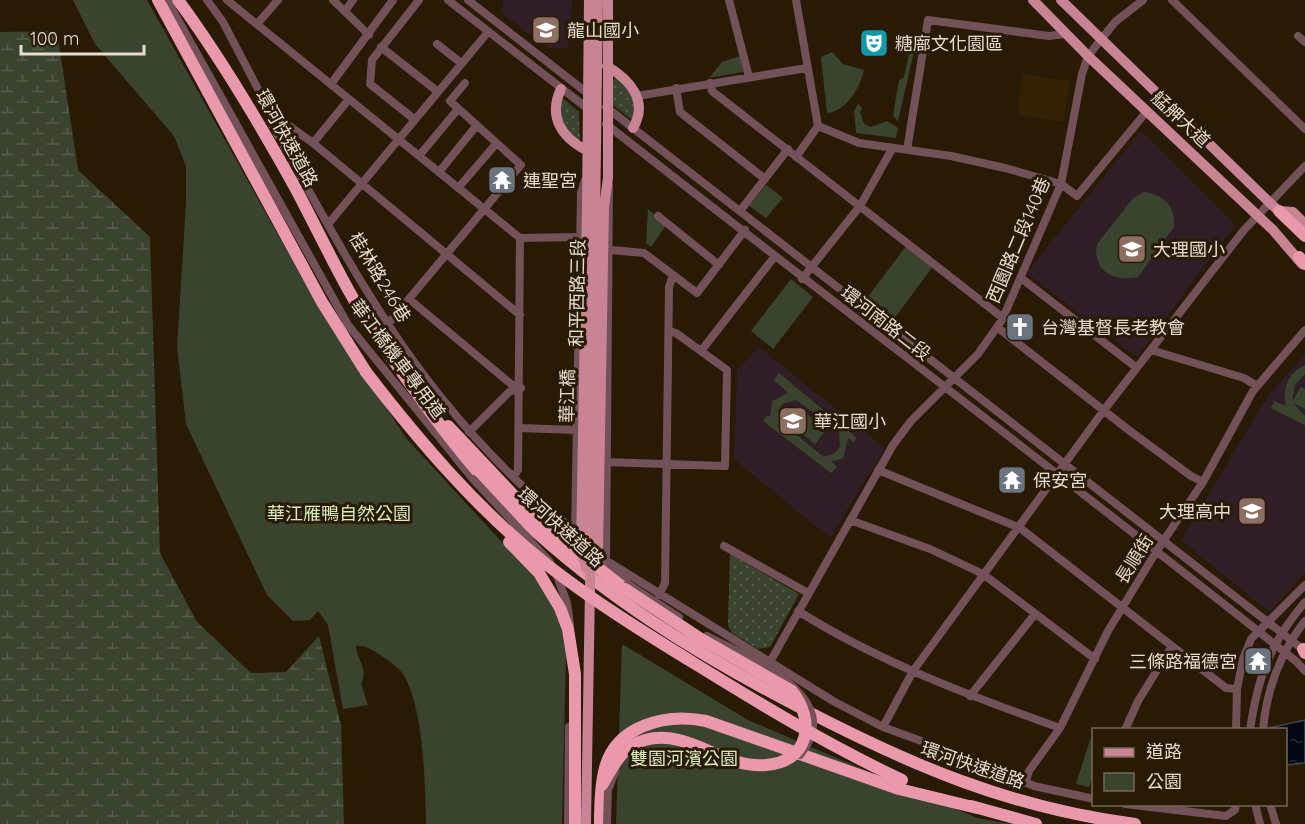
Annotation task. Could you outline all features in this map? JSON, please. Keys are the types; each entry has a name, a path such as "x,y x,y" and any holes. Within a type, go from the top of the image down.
{"highway":[{"name":"環河快速道路","path":"158,0 176,28 322,302 366,372 410,429 477,501 544,563 607,609 795,726 902,780 977,808 1035,824"},
{"name":"環河快速道路","path":"178,0 222,61 298,193 338,273 382,345 419,394 442,431 519,516 618,599 690,648 865,741 956,781 1015,800 1064,812 1135,824"},
{"path":"185,0 222,61"},
{"name":"艋舺大道","path":"1275,207 1305,236"},
{"path":"419,394 537,520 701,639 792,691 807,716 807,731 802,746 777,764 734,762 680,740 665,738 646,740 629,747 617,758 602,784"},
{"path":"501,484 563,524"},
{"path":"477,501 489,521 539,573 560,608 568,629 575,674 575,824"},
{"path":"600,824 604,771 611,754 621,741 637,729 656,720 691,718 706,721 899,789 977,808"}],"main road":[{"name":"和平西路三段","path":"586,207 585,150 589,0"},
{"name":"和平西路三段","path":"590,586 598,0"},
{"name":"和平西路三段","path":"604,207 608,178 608,0"},
{"name":"艋舺大道","path":"1033,0 1065,34 1258,216 1303,263"},
{"name":"艋舺大道","path":"1061,0 1275,207"},
{"path":"607,66 626,79 637,96 639,114 633,128"},
{"path":"561,89 556,108 559,127 571,141 585,150"},
{"name":"華江橋","path":"586,207 581,548 590,586"},
{"name":"華江橋","path":"586,824 590,586 598,549 604,207"},
{"path":"1275,207 1293,212 1305,224"}],"street":[{"name":"華江橋機車專用道","path":"167,0 348,325 473,479 550,561 567,603 570,627 568,824"},
{"name":"桂林路246巷","path":"207,0 223,22 270,112 273,127 388,324 424,376 469,432 513,477 606,560"},
{"path":"227,0 520,238 581,237"},
{"path":"258,23 278,0"},
{"path":"333,0 369,35"},
{"path":"345,11 353,0"},
{"path":"331,84 393,0"},
{"path":"414,119 370,84 372,60 419,0"},
{"name":"環河南路二段","path":"448,0 745,230 802,279 1259,632 1303,652"},
{"name":"環河南路二段","path":"468,0 1269,623 1303,652 1305,671"},
{"path":"729,0 749,77"},
{"path":"796,0 818,126 796,157"},
{"name":"西園路二段140巷","path":"770,662 878,470 905,429 978,354 1003,318 1061,184 1082,74 1088,56 1115,22 1143,0"},
{"path":"1172,0 1305,129"},
{"path":"907,150 928,21 1049,36 1065,34"},
{"path":"329,223 488,32"},
{"path":"436,44 461,63"},
{"path":"381,47 437,91"},
{"path":"637,96 807,68"},
{"path":"388,324 521,165 450,101 465,83"},
{"path":"710,83 712,91 1003,318"},
{"path":"676,88 680,112 765,179"},
{"path":"313,143 349,99"},
{"path":"419,156 458,109"},
{"path":"818,126 859,144 951,156 1061,184 1077,196 1147,111"},
{"path":"270,112 313,143 520,315"},
{"path":"439,172 477,125"},
{"path":"458,188 496,144"},
{"path":"740,211 788,149"},
{"path":"802,279 860,206 892,149"},
{"path":"883,727 913,671 983,574 1020,528 1104,410 1244,230 1258,216 1275,207 1305,166"},
{"name":"和平西路三段","path":"606,560 605,465 611,191 608,178"},
{"name":"和平西路三段","path":"575,534 578,466 581,193 585,179"},
{"path":"658,216 719,265"},
{"path":"610,250 641,252 697,293 745,230"},
{"path":"513,477 518,470 521,388 520,238"},
{"path":"701,351 775,256"},
{"path":"659,595 665,583 669,287 673,275"},
{"path":"1021,278 1137,368"},
{"path":"409,299 511,384 521,388"},
{"path":"997,327 1191,476 1203,482"},
{"name":"長順街","path":"1025,783 1029,771 1060,728 1122,609 1156,552 1203,482 1257,386 1305,330"},
{"path":"605,465 725,466 727,370 676,333 669,331"},
{"path":"1151,350 1244,378 1257,386"},
{"path":"469,432 509,392 521,388"},
{"path":"519,428 577,430"},
{"path":"878,470 1020,528 1226,688 1237,689"},
{"path":"850,520 930,549 983,574 1095,659"},
{"path":"724,546 808,593"},
{"path":"606,560 833,701 883,727 995,768 1025,783 1092,799"},
{"path":"606,560 612,571 627,587 794,685 809,706 812,718 812,734 807,746 798,757 777,769 764,771 735,766 668,743 651,743 636,749 623,760 614,773 608,790 607,824"},
{"path":"1236,728 1237,689 1243,659 1251,639 1305,585"},
{"path":"1250,728 1256,695 1268,656 1288,622 1305,602"},
{"path":"798,611 913,671 970,696 1060,728"},
{"path":"970,696 1035,614"},
{"path":"1263,728 1268,701 1279,665 1294,636 1305,621"},
{"path":"1125,728 1138,701 1172,646"},
{"path":"1142,806 1226,816 1235,810 1236,806"},
{"path":"1256,806 1260,824"},
{"path":"1271,806 1276,824"}],"shaded area":[{"name":"龍山國小","path":"503,0 572,0 568,48 548,48 501,13"},
{"path":"1023,74 1070,81 1063,122 1017,115"},
{"name":"大理國小","path":"1141,131 1235,225 1137,357 1026,273"},
{"name":"華江國小","path":"759,347 885,448 830,538 734,459 737,370"},
{"name":"大理高中","path":"1305,355 1305,573 1269,612 1181,540 1269,394"}],"green space":[{"name":"華江雁鴨自然公園","path":"73,0 147,0 302,278 406,438 567,613 562,824 426,824 420,729 405,677 396,666 377,653 365,647 356,646 364,674 361,684 368,705 343,709 328,625 318,611 310,620 293,621 267,595 186,424 177,347 186,203 186,166 174,136 95,44"},
{"path":"57,31 78,170 150,237 160,553 197,622 251,673 286,672 319,636 341,725 344,824 0,824 0,32"},
{"path":"911,45 915,47 898,121 893,116 899,80 904,77"},
{"path":"832,52 843,64 864,70 852,97 834,112 827,113 821,57"},
{"path":"740,56 743,72 709,78 722,62"},
{"path":"618,77 633,94 635,118 631,119 613,105 613,80"},
{"path":"564,99 579,112 580,141 563,124 560,100"},
{"path":"858,104 862,108 860,112 864,124 871,127 887,121 898,128 896,138 856,133 854,111"},
{"path":"766,185 783,198 766,218 749,206"},
{"path":"1144,192 1163,199 1171,207 1174,227 1138,277 1114,276 1107,273 1098,262 1097,244 1133,198"},
{"path":"648,209 666,225 651,247 646,243"},
{"path":"907,245 934,265 891,323 893,325 864,302"},
{"path":"791,279 813,297 773,349 751,331"},
{"path":"1305,365 1305,374 1295,385 1292,401 1301,387 1305,389 1305,409 1293,403 1305,416 1305,425 1271,408 1274,401 1286,406 1285,394 1290,377"},
{"path":"779,373 857,438 853,442 848,438 843,459 831,461 837,467 831,473 763,421 767,415 770,417 772,401 788,393 774,380","holes":["796,400 839,431 840,446 834,453 824,456 779,420 778,411 782,404"]},
{"path":"801,409 826,430 815,444 789,423"},
{"path":"730,554 799,594 770,647 758,649 732,633 728,626"},
{"name":"雙園河濱公園","path":"622,644 748,720 977,818 1011,824 616,824"},
{"path":"1091,737 1092,779 1089,787 1076,784"}],"water":[{"path":"1305,720 1305,763 1287,765 1287,728 1269,728"}],"place":[{"name":"龍山國小","path":"546,30"},
{"name":"糖廍文化園區","path":"874,43"},
{"name":"連聖宮","path":"502,180"},
{"name":"大理國小","path":"1132,249"},
{"name":"台灣基督長老教會","path":"1020,327"},
{"name":"華江國小","path":"793,421"},
{"name":"保安宮","path":"1012,480"},
{"name":"大理高中","path":"1252,511"},
{"name":"三條路福德宮","path":"1258,661"}]}
